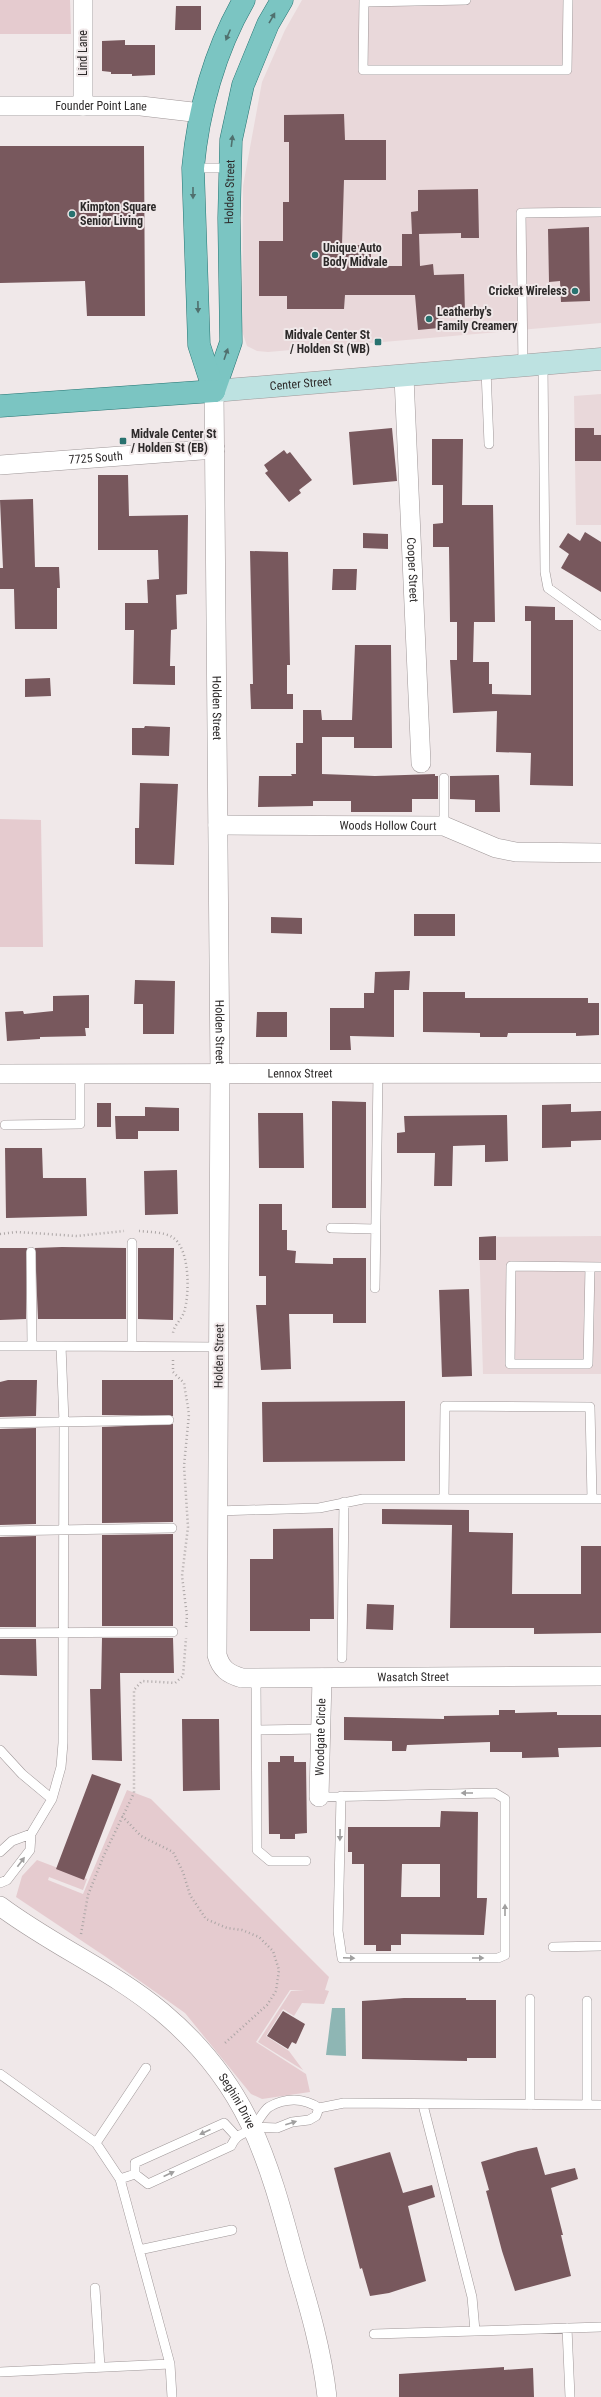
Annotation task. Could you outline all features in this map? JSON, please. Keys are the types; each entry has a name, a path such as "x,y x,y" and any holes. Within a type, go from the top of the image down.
{"main road":[{"name":"Holden Street","path":"214,391 199,345 192,168 201,113 212,75 244,0"},
{"name":"Holden Street","path":"214,391 230,342 229,168 231,140 243,85 258,45 282,0"},
{"name":"Center Street","path":"0,406 404,377 601,359"}],"street":[{"name":"Lind Lane","path":"83,0 83,106"},
{"name":"Founder Point Lane","path":"0,106 141,106 201,113"},
{"name":"Cooper Street","path":"404,377 421,763"},
{"name":"Holden Street","path":"214,391 220,1073 217,1655 220,1664 226,1672"},
{"name":"7725 South","path":"0,465 215,449"},
{"name":"Woods Hollow Court","path":"218,826 444,826 496,848 516,852 601,853"},
{"name":"Lennox Street","path":"0,1074 601,1072"},
{"name":"Wasatch Street","path":"226,1672 242,1678 601,1676"},
{"name":"Woodgate Circle","path":"319,1797 322,1678"},
{"name":"Seghini Drive","path":"0,1906 138,1994 162,2012 205,2054 239,2100 253,2128 271,2171 312,2322 327,2397"}],"lane":[{"path":"466,0 365,1 363,70 567,70 568,0"},
{"path":"192,168 229,168"},
{"path":"601,212 521,213 533,365 545,572 548,588 601,626"},
{"path":"486,370 489,444"},
{"path":"444,778 444,826"},
{"path":"375,1288 378,1073"},
{"path":"5,1124 80,1124 80,1074"},
{"path":"331,1228 376,1229"},
{"path":"132,1243 132,1346"},
{"path":"31,1252 32,1346"},
{"path":"590,1267 588,1364 510,1364 511,1266 601,1267"},
{"path":"0,1346 219,1347"},
{"path":"0,1883 7,1880 30,1850 31,1834 52,1800 61,1768 64,1422 61,1346"},
{"path":"217,1511 319,1508 363,1499 444,1499 597,1499 590,1407 445,1406 444,1499"},
{"path":"0,1423 169,1420"},
{"path":"342,1658 344,1502"},
{"path":"0,1531 172,1528"},
{"path":"0,1633 173,1632"},
{"path":"256,1678 258,1730 258,1850 270,1861 306,1861"},
{"path":"258,1730 320,1729"},
{"path":"0,1750 22,1774 52,1800"},
{"path":"319,1797 341,1796 496,1793 505,1799 505,1955 498,1958 342,1958 338,1932 341,1796"},
{"path":"0,1852 12,1841 31,1834"},
{"path":"553,1947 601,1946"},
{"path":"530,2000 530,2105"},
{"path":"587,2001 587,2105"},
{"path":"96,2142 146,2068"},
{"path":"0,2074 96,2142 120,2179 170,2364 172,2397"},
{"path":"253,2128 269,2108 291,2100 307,2100 319,2108 344,2104 601,2105"},
{"path":"423,2105 472,2297 475,2331"},
{"path":"135,2174 148,2184 231,2146 236,2136 253,2128 277,2128 292,2122 309,2120 316,2116 319,2108"},
{"path":"135,2174 135,2163 224,2123 236,2136"},
{"path":"120,2179 135,2174"},
{"path":"139,2250 232,2230"},
{"path":"95,2288 100,2367"},
{"path":"374,2334 601,2327"},
{"path":"567,2328 570,2397"},
{"path":"0,2372 170,2364"}],"path":[{"path":"122,1816 141,1836 173,1852 183,1872 190,1895 206,1919 228,1928 242,1930 259,1937 273,1952 279,1970 276,1991 267,2005 225,2043"}],"shaded area":[{"path":"0,0 70,0 71,34 0,34"},
{"path":"302,0 601,0 601,323 268,352 257,351 247,346 242,331 243,186 262,82 285,30"},
{"path":"601,394 601,525 576,525 574,396"},
{"path":"0,819 41,820 43,947 0,947"},
{"path":"601,1236 601,1374 483,1374 479,1237"},
{"path":"127,1790 151,1799 329,1977 325,1990 329,1991 324,2004 302,2003 294,2016 283,2009 266,2036 289,2051 303,2070 258,2042 291,1991 305,1990 290,1990 256,2042 306,2074 310,2092 262,2099 251,2094 185,2013 106,1957 16,1897 22,1876 37,1860 87,1879 83,1890 49,1877 48,1880 83,1894"}],"water":[{"path":"332,2008 345,2008 346,2056 326,2055"}],"building":[{"path":"176,6 201,6 201,30 175,30"},
{"path":"125,40 125,45 155,45 155,75 132,76 132,74 111,74 111,72 102,71 102,41"},
{"path":"344,114 345,140 386,140 386,180 344,180 342,245 371,245 371,266 402,266 402,234 412,234 411,212 418,211 418,190 478,189 479,238 461,238 461,233 419,234 420,266 433,264 434,275 464,274 465,313 438,314 439,328 418,330 415,295 345,295 344,309 287,309 287,296 259,296 259,241 283,241 283,202 289,202 289,142 284,142 284,115"},
{"name":"Kimpton Square Senior Living","path":"0,146 144,146 145,316 87,316 85,281 0,283"},
{"path":"589,227 590,301 561,302 560,281 549,282 548,229"},
{"path":"392,428 397,481 353,485 349,432"},
{"path":"575,428 594,428 594,435 601,435 601,461 575,461"},
{"path":"432,439 463,439 462,505 493,505 495,622 474,622 473,662 489,662 489,684 492,684 492,694 531,695 531,621 525,621 525,606 555,607 555,620 573,620 573,786 530,785 531,753 496,752 497,711 453,713 450,660 457,660 457,622 450,622 449,547 433,547 433,524 443,523 443,485 432,485"},
{"path":"284,450 287,454 290,452 312,480 299,490 301,493 289,502 265,473 268,471 264,465"},
{"path":"98,475 128,475 129,516 188,515 187,594 176,595 177,629 171,630 170,666 175,666 175,685 133,684 134,630 125,630 125,603 148,603 147,580 159,579 158,550 98,550"},
{"path":"33,499 35,567 59,567 60,588 57,588 57,629 15,629 14,589 0,589 0,568 3,568 0,500"},
{"path":"585,532 601,542 601,592 561,568 569,554 559,547 568,533 580,541"},
{"path":"363,533 388,534 388,549 363,548"},
{"path":"250,551 288,552 290,665 287,665 287,694 293,694 293,709 251,709 250,684 253,684"},
{"path":"333,569 357,569 356,590 332,590"},
{"path":"355,645 391,645 392,748 354,748 354,737 322,737 322,774 375,776 435,774 435,776 438,776 438,799 412,799 412,812 351,812 351,801 313,801 313,806 258,807 259,776 292,776 291,774 296,774 296,743 303,743 303,710 321,710 322,720 352,720"},
{"path":"50,678 51,696 25,697 25,679"},
{"path":"145,726 170,727 169,756 132,755 132,728 144,728"},
{"path":"499,775 500,812 475,812 475,800 450,799 450,776"},
{"path":"140,783 178,784 174,865 135,864 135,828 139,828"},
{"path":"414,914 455,914 455,936 414,936"},
{"path":"271,917 302,918 302,934 271,933"},
{"path":"410,971 409,990 394,990 394,1037 350,1036 351,1050 330,1050 330,1008 364,1008 364,993 374,993 375,972"},
{"path":"135,980 175,981 174,1034 143,1034 143,1004 134,1004"},
{"path":"423,992 465,992 465,998 588,998 588,1003 599,1003 599,1035 576,1036 576,1033 508,1033 507,1037 480,1037 480,1033 423,1032"},
{"path":"89,995 89,1028 85,1028 86,1036 40,1037 40,1039 7,1041 5,1012 23,1011 24,1014 53,1011 53,996"},
{"path":"257,1012 287,1012 287,1037 256,1037"},
{"path":"332,1101 366,1102 366,1208 332,1208"},
{"path":"97,1103 111,1103 111,1127 97,1127"},
{"path":"571,1104 571,1112 601,1111 601,1140 571,1141 571,1147 542,1148 542,1105"},
{"path":"145,1107 179,1108 179,1131 138,1131 138,1139 116,1139 115,1116 145,1116"},
{"path":"258,1113 303,1113 304,1168 259,1168"},
{"path":"507,1115 508,1161 485,1162 485,1145 453,1146 452,1186 434,1186 435,1153 397,1153 397,1133 405,1132 404,1116"},
{"path":"5,1148 42,1148 43,1178 86,1178 87,1216 6,1218"},
{"path":"177,1170 178,1214 145,1215 144,1171"},
{"path":"259,1204 282,1204 282,1230 287,1230 287,1250 296,1251 295,1263 333,1264 333,1258 366,1258 366,1323 333,1323 333,1314 289,1314 291,1369 261,1370 256,1305 266,1305 266,1276 259,1276"},
{"path":"496,1236 496,1260 479,1260 479,1237"},
{"path":"0,1248 27,1248 26,1319 0,1320"},
{"path":"35,1248 126,1248 126,1319 38,1319"},
{"path":"138,1248 174,1248 173,1320 138,1319"},
{"path":"469,1289 472,1376 442,1377 439,1290"},
{"path":"8,1380 37,1380 36,1416 0,1417 0,1382"},
{"path":"102,1380 173,1380 173,1416 102,1415"},
{"path":"405,1401 405,1461 263,1462 262,1402"},
{"path":"173,1424 173,1522 102,1523 102,1427"},
{"path":"36,1428 36,1524 0,1525 0,1429"},
{"path":"382,1509 469,1510 469,1532 513,1533 512,1594 581,1594 581,1546 601,1546 601,1633 534,1634 534,1628 450,1628 452,1525 382,1524"},
{"path":"333,1528 334,1619 310,1619 310,1631 250,1631 250,1559 273,1559 273,1529"},
{"path":"173,1534 173,1626 102,1626 102,1535"},
{"path":"36,1536 36,1627 0,1627 0,1537"},
{"path":"367,1604 394,1605 393,1630 366,1629"},
{"path":"102,1638 173,1638 174,1673 120,1673 122,1761 92,1760 90,1689 101,1689"},
{"path":"0,1639 36,1639 37,1676 0,1675"},
{"path":"499,1710 515,1710 515,1713 557,1712 557,1715 601,1715 601,1747 558,1748 559,1757 522,1758 522,1752 490,1752 490,1742 407,1745 406,1751 392,1751 392,1741 344,1740 344,1717 444,1719 444,1716 499,1715"},
{"path":"182,1719 219,1719 220,1790 183,1791"},
{"path":"280,1756 294,1756 294,1762 306,1762 307,1833 295,1834 295,1839 280,1839 280,1834 269,1834 268,1762 280,1762"},
{"path":"92,1774 121,1784 84,1880 56,1869"},
{"path":"441,1811 478,1812 477,1898 487,1898 484,1935 401,1934 401,1945 391,1945 391,1951 376,1951 376,1945 364,1945 364,1864 352,1864 352,1852 348,1852 348,1827 440,1827","holes":["402,1864 440,1864 440,1897 401,1897"]},
{"path":"404,1998 466,1998 466,2000 496,2000 496,2058 467,2058 467,2061 362,2059 362,2001"},
{"path":"283,2011 305,2024 296,2044 292,2042 288,2049 267,2036"},
{"path":"537,2147 545,2175 575,2168 578,2179 551,2188 563,2235 561,2235 571,2276 515,2291 502,2251 486,2191 489,2190 481,2162"},
{"path":"390,2152 403,2193 432,2185 435,2197 408,2206 426,2281 389,2293 370,2296 362,2268 360,2269 334,2168"},
{"path":"504,2367 504,2370 533,2368 534,2397 399,2397 399,2374"}],"place":[{"name":"Kimpton Square Senior Living","path":"72,214"},
{"name":"Unique Auto Body Midvale","path":"315,255"},
{"name":"Cricket Wireless","path":"575,291"},
{"name":"Leatherby's Family Creamery","path":"429,319"},
{"name":"Midvale Center St / Holden St (WB)","path":"378,342"},
{"name":"Midvale Center St / Holden St (EB)","path":"123,441"}]}
